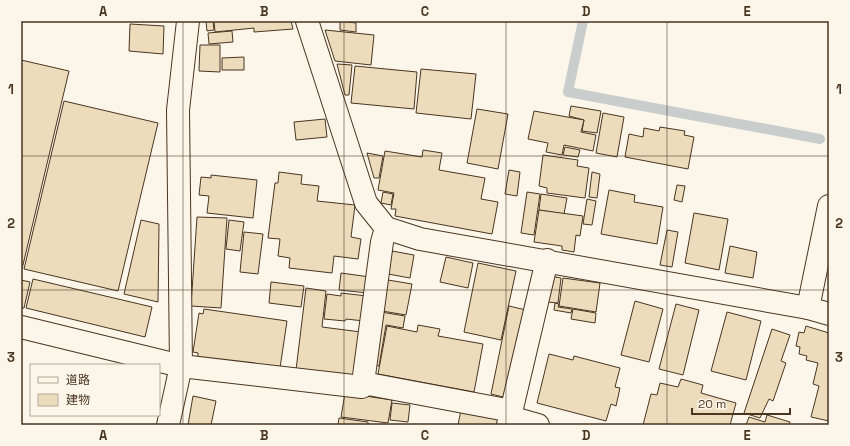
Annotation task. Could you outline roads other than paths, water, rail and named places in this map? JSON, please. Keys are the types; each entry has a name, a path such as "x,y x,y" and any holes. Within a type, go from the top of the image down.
{"street":[{"path":"168,425 181,366 178,110 188,21"},
{"path":"307,21 366,203 386,228 420,239 548,260 808,308 829,314"},
{"path":"808,308 829,206"},
{"path":"21,327 181,366 362,387 382,242 386,228"},
{"path":"510,418 548,260"},
{"path":"363,383 538,425"}],"waterway":[{"path":"583,21 568,92 820,139"}]}
